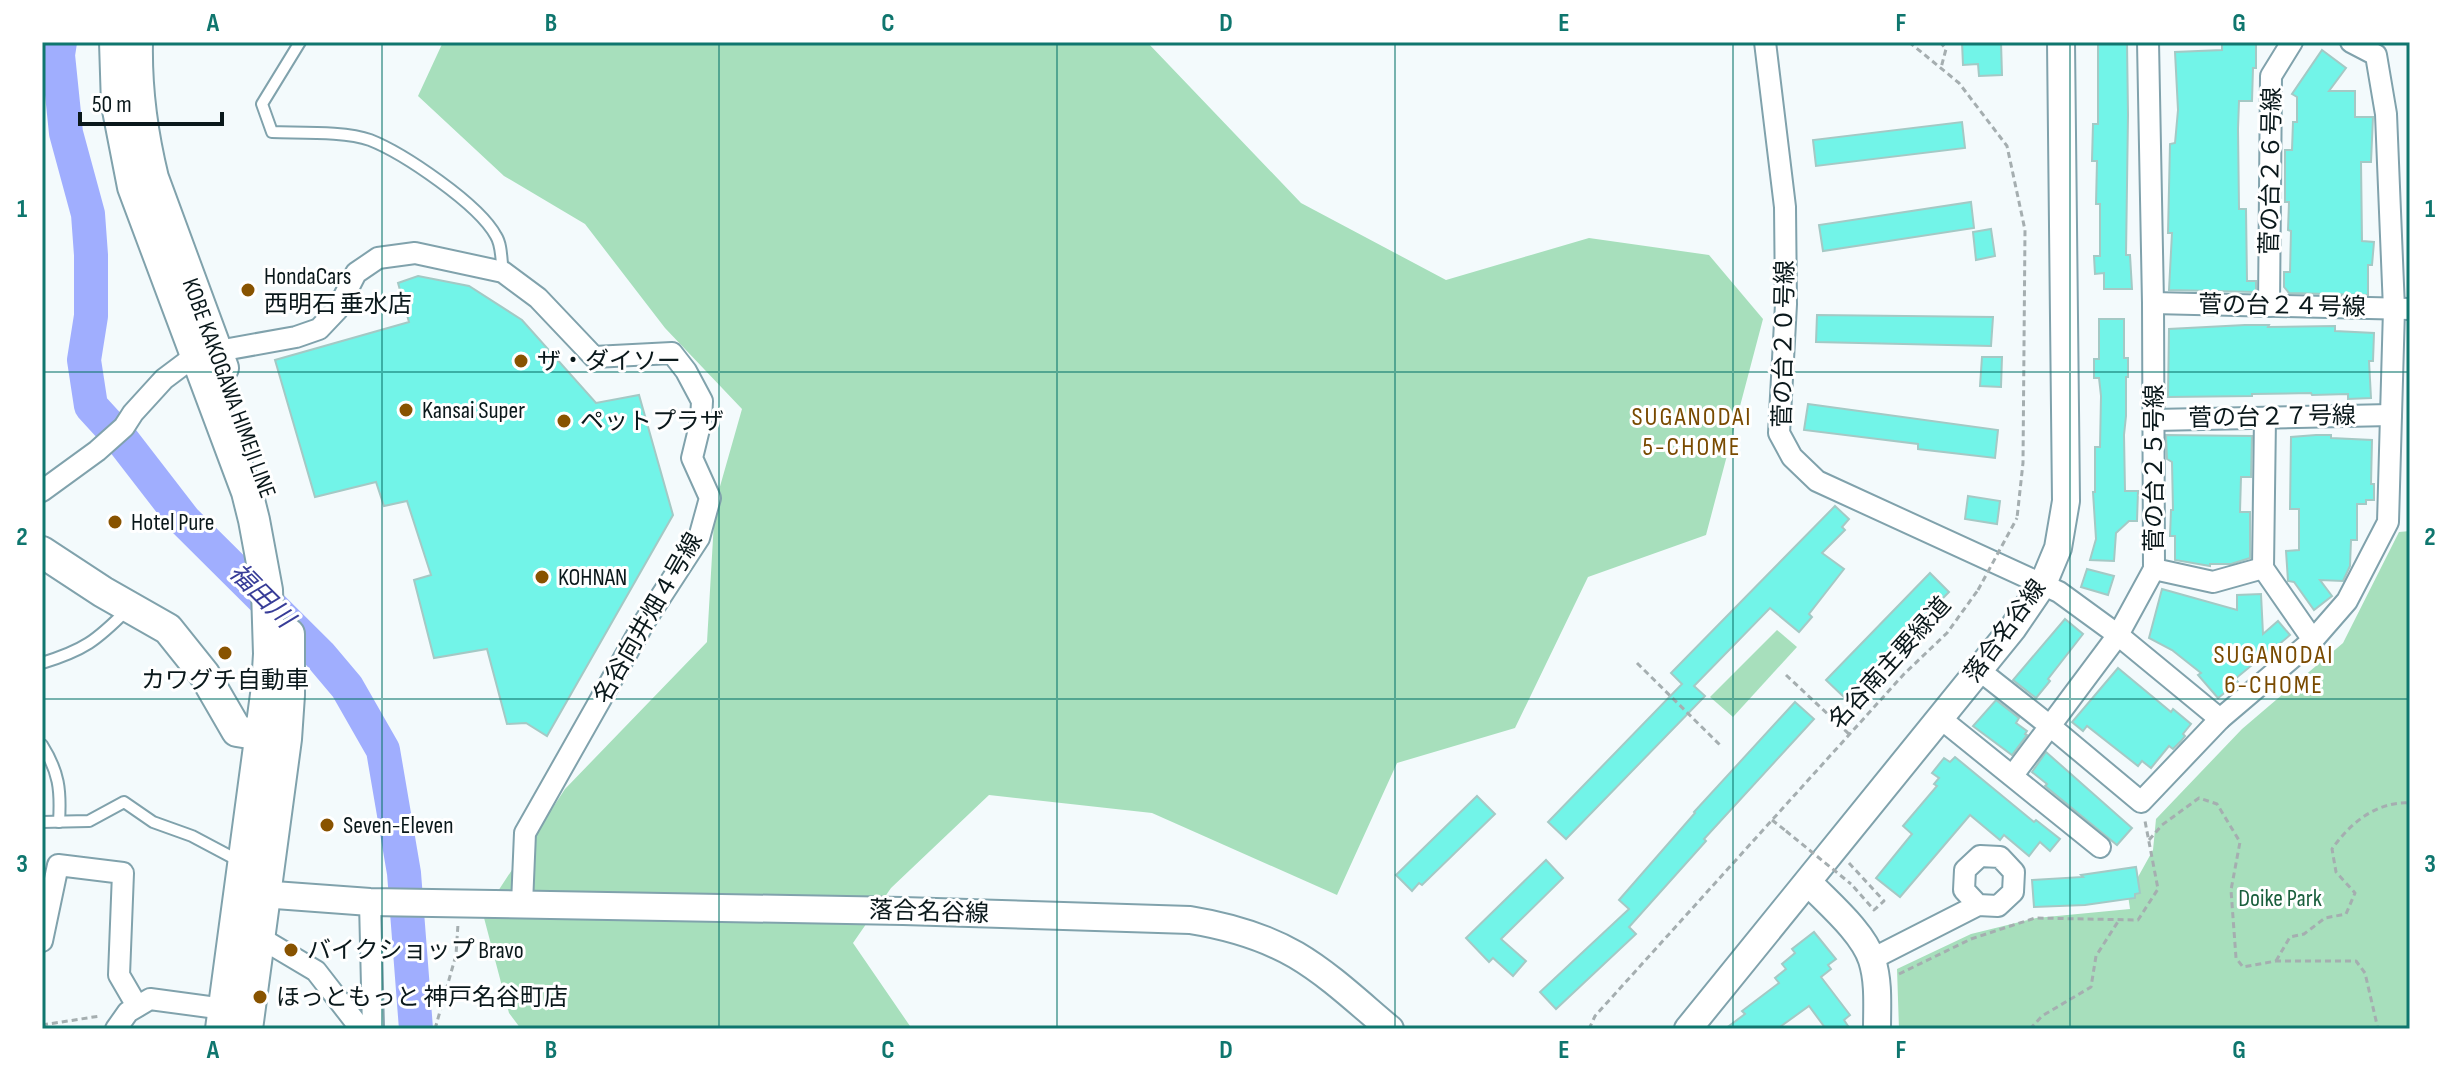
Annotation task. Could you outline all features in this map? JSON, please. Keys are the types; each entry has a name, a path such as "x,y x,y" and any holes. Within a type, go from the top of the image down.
{"main road":[{"name":"KOBE KAKOGAWA HIMEJI LINE","path":"115,42 117,105 133,187 206,353"},
{"name":"KOBE KAKOGAWA HIMEJI LINE","path":"137,42 138,93 150,164 247,492 273,564 289,639 289,695 273,736 249,883 222,1019"},
{"path":"42,552 168,629 204,674 237,731 273,736"},
{"name":"KOBE KAKOGAWA HIMEJI LINE","path":"273,564 268,676 273,736"},
{"name":"KOBE KAKOGAWA HIMEJI LINE","path":"247,1029 259,937 249,883"}],"street":[{"name":"菅の台２０号線","path":"1765,42 1785,207 1786,304 1779,433 1792,457 1817,481 2059,592 2118,635 2220,719"},
{"name":"落合名谷線","path":"1688,1029 2013,628 2043,584 2058,548 2066,501 2061,42"},
{"name":"菅の台２５号線","path":"2013,775 2118,635 2154,569 2148,42"},
{"name":"菅の台２６号線","path":"2269,306 2271,76 2292,42"},
{"path":"1979,670 2141,802 2220,719 2313,640 2347,601 2388,522 2391,415 2402,309 2380,49 2351,42"},
{"name":"名谷向井畑４号線","path":"206,353 296,337 319,329 337,310 356,273 378,258 415,253 503,272 538,298 594,357 672,353 686,371 702,401 701,421 692,458 710,498 699,538 645,621 525,833 522,904"},
{"name":"菅の台２４号線","path":"2153,303 2402,309"},
{"path":"42,491 124,427 164,379 206,353"},
{"name":"菅の台２７号線","path":"2154,420 2391,415"},
{"path":"2265,418 2263,568 2313,640"},
{"path":"2154,569 2213,582 2263,568"},
{"path":"1940,718 2100,847"},
{"path":"42,941 58,865 123,873 119,975 127,1016 150,999 222,1019"},
{"path":"1808,882 1861,938 1874,971 1877,1029"},
{"name":"落合名谷線","path":"249,883 370,902 888,910 1190,920 1224,925 1269,941 1298,956 1390,1029"},
{"path":"370,902 373,1029"},
{"path":"1874,971 1978,905"},
{"path":"259,937 316,971 361,1029"}],"lane":[{"path":"299,44 262,104 272,132 369,140 404,159 482,216 498,238 503,272"},
{"path":"42,663 73,653 99,638 130,607"},
{"path":"42,745 51,760 61,793 59,822"},
{"path":"42,822 89,821 124,802 153,822 192,836 249,883"}],"path":[{"name":"名谷南主要緑道","path":"1589,1029 1595,1016 1849,734 1947,633 1978,590 2017,518 2023,463 2025,230 2007,146 1959,83 1909,42"},
{"path":"1940,42 1946,49 1941,68"},
{"path":"1637,663 1721,746"},
{"path":"1786,675 1849,734"},
{"path":"2149,840 2162,825 2199,798 2217,804 2240,842 2231,890 2236,958 2243,967 2276,961 2356,961 2365,973 2378,1029"},
{"path":"1874,971 1910,969 1971,939 2035,918 2138,920 2158,889 2141,802"},
{"path":"2276,961 2290,937 2304,934 2325,918 2346,914 2355,893 2336,872 2332,849 2347,828 2371,812 2398,802 2410,803"},
{"path":"1772,820 1851,884 1874,910 1884,901 1849,863"},
{"path":"435,1029 456,955 458,919"},
{"path":"2030,1029 2042,1016 2091,987 2096,956 2119,920"},
{"path":"42,1025 127,1016"}],"green space":[{"path":"443,42 1147,42 1301,203 1446,280 1589,238 1709,255 1763,319 1706,535 1588,577 1515,728 1397,763 1337,895 1152,813 989,795 891,888 853,943 912,1029 521,1029 509,1013 483,914 565,789 707,642 715,504 742,409 665,328 585,224 504,176 418,96"},
{"name":"Doike Park","path":"2410,531 2410,1029 1899,1029 1897,969 1971,934 2036,918 2130,909 2128,895 2153,850 2156,819 2242,729 2343,643 2399,532"},
{"path":"1777,630 1797,647 1733,717 1710,697"}],"building":[{"path":"1962,42 2001,42 2002,75 1979,76 1978,64 1963,65"},
{"path":"2098,42 2127,42 2126,255 2130,255 2132,289 2104,289 2104,273 2095,274 2094,256 2100,256 2097,161 2092,161 2093,124 2098,124"},
{"path":"2222,44 2256,44 2252,101 2239,101 2238,129 2239,209 2246,209 2247,281 2256,281 2256,292 2169,290 2172,233 2168,233 2170,144 2175,143 2178,110 2175,52 2222,50"},
{"path":"2322,50 2346,68 2329,91 2355,91 2355,117 2373,117 2371,162 2361,162 2362,241 2374,242 2372,265 2368,265 2368,295 2289,293 2284,287 2284,272 2290,272 2291,231 2288,230 2289,202 2285,202 2285,150 2292,150 2293,122 2297,122 2297,97 2292,94"},
{"path":"1962,122 1965,148 1816,166 1813,140"},
{"path":"1971,202 1974,228 1823,251 1819,225"},
{"path":"1991,229 1995,256 1976,260 1973,232"},
{"path":"418,276 469,286 522,320 596,403 639,395 673,515 547,736 526,723 507,724 487,649 434,658 414,580 431,575 407,501 384,506 376,482 315,497 275,360 409,322 398,283"},
{"path":"1817,315 1993,317 1991,346 1816,342"},
{"path":"2099,319 2124,319 2124,358 2128,358 2125,491 2138,491 2137,521 2129,521 2116,533 2114,561 2090,560 2096,539 2093,492 2095,447 2100,447 2101,396 2099,378 2094,378 2094,359 2099,359"},
{"path":"2245,325 2335,326 2335,331 2374,333 2373,361 2369,361 2371,398 2348,399 2348,394 2311,393 2168,397 2169,329"},
{"path":"1982,357 2002,357 2001,387 1980,386"},
{"path":"1808,404 1998,430 1995,458 1918,449 1918,444 1804,430"},
{"path":"2166,435 2252,436 2251,477 2241,477 2240,512 2250,512 2250,558 2210,566 2175,560 2175,536 2170,536 2172,462 2167,459"},
{"path":"2316,435 2372,440 2371,484 2374,484 2374,500 2357,504 2357,540 2351,540 2350,566 2343,581 2320,580 2332,596 2314,610 2294,582 2288,581 2286,551 2299,550 2299,509 2290,509 2291,437"},
{"path":"1968,496 2000,501 1997,524 1965,519"},
{"path":"1835,506 1849,519 1842,527 1845,530 1822,553 1844,569 1809,614 1812,617 1799,632 1770,608 1694,686 1705,696 1566,839 1548,822 1682,684 1671,673"},
{"path":"2087,569 2114,576 2108,595 2081,587"},
{"path":"1930,573 1949,592 1845,698 1826,680"},
{"path":"2162,589 2237,610 2237,595 2261,594 2263,634 2278,621 2290,635 2277,646 2280,651 2268,661 2263,656 2218,698 2198,675 2201,673 2172,650 2149,638"},
{"path":"2065,619 2083,634 2036,698 2013,680"},
{"path":"2118,668 2171,712 2173,709 2191,724 2181,741 2173,749 2169,746 2151,768 2142,761 2138,766 2087,726 2083,731 2072,722"},
{"path":"1996,700 2019,718 2016,723 2027,731 2012,755 1973,726"},
{"path":"1795,702 1814,719 1704,839 1706,841 1629,927 1636,934 1556,1009 1540,992 1629,909 1619,900 1694,812"},
{"path":"2046,752 2132,828 2117,845 2032,772"},
{"path":"1955,757 2034,822 2036,820 2060,839 2050,851 2040,842 2029,856 2004,835 2000,840 1970,815 1900,897 1876,878 1912,834 1903,826 1937,786 1934,784 1939,778 1932,773 1944,758 1950,762"},
{"path":"1477,796 1495,814 1422,885 1419,883 1412,891 1396,875"},
{"path":"1546,860 1563,878 1501,939 1526,961 1513,976 1493,958 1489,962 1466,938"},
{"path":"2136,867 2140,893 2135,894 2135,898 2085,905 2034,907 2032,880 2083,877 2081,875"},
{"path":"1814,932 1836,959 1828,965 1831,969 1821,977 1850,1015 1844,1020 1850,1029 1826,1029 1809,1006 1777,1029 1725,1029 1745,1014 1742,1011 1779,983 1775,978 1786,969 1782,964 1795,953 1792,949"}],"waterway":[{"name":"福田川","path":"60,42 58,55 66,133 88,214 91,316 84,360 91,406 123,441 184,520 320,655 347,687 383,750 404,873 416,1029"}],"place":[{"name":"HondaCars 西明石 垂水店","path":"248,290"},
{"name":"ザ・ダイソー","path":"521,361"},
{"name":"Kansai Super","path":"406,410"},
{"name":"ペットプラザ","path":"564,421"},
{"name":"Hotel Pure","path":"115,522"},
{"name":"KOHNAN","path":"542,577"},
{"name":"カワグチ自動車","path":"225,653"},
{"name":"Seven-Eleven","path":"327,825"},
{"name":"バイクショップ Bravo","path":"291,950"},
{"name":"ほっともっと 神戸名谷町店","path":"260,997"}],"district":[{"name":"SUGANODAI 5-CHOME","path":"1692,432"},
{"name":"SUGANODAI 6-CHOME","path":"2274,670"}]}
